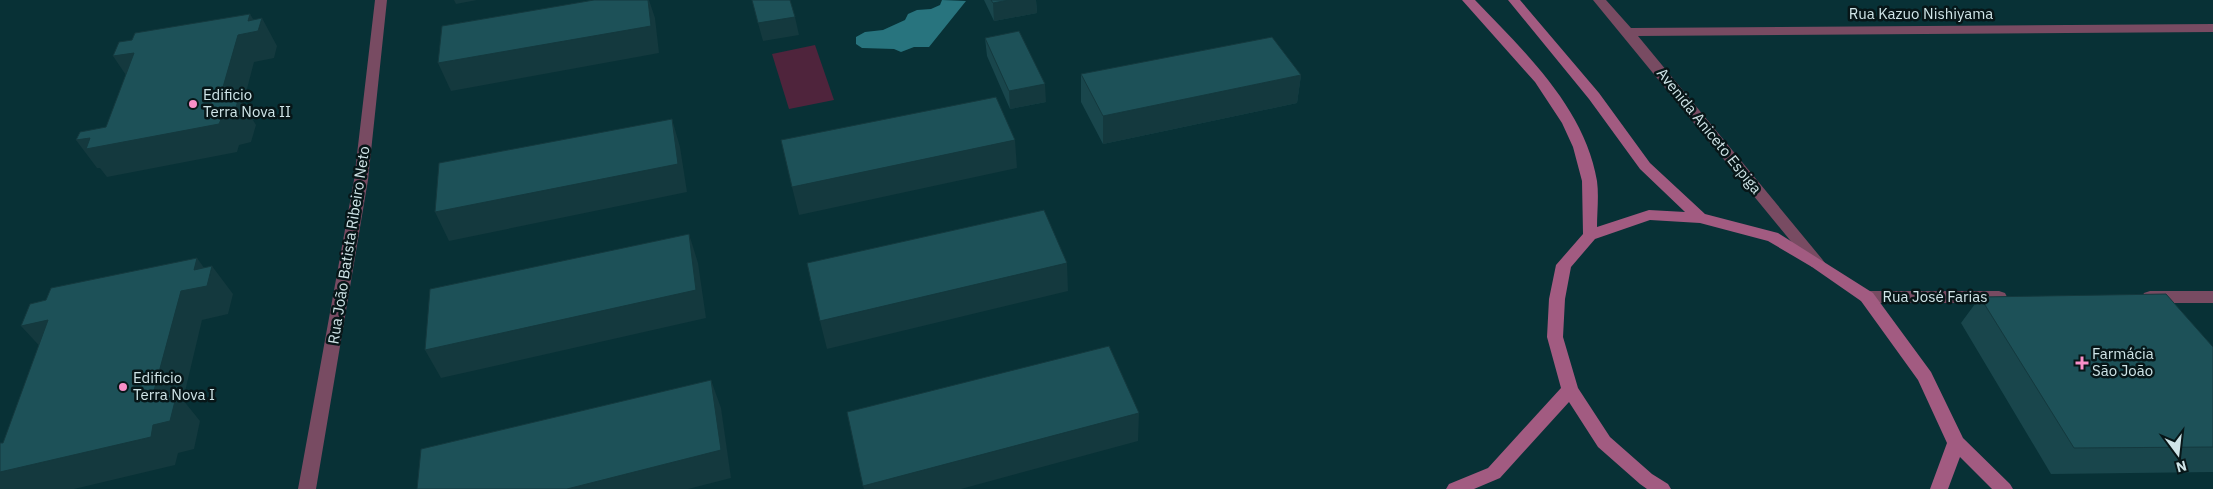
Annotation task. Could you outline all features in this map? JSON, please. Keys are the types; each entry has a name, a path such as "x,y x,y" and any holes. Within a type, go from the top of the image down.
{"main road":[{"path":"1468,0 1540,76 1571,123 1589,175 1590,235"},
{"path":"1514,0 1594,96 1645,166 1700,218"},
{"path":"1662,489 1646,479 1604,442 1570,390 1555,337 1556,299 1564,265 1590,235 1649,215 1700,218 1773,237 1817,263 1867,297 1925,377 1956,443 2004,489"},
{"path":"1455,489 1494,473 1570,390"},
{"path":"1939,489 1956,443"}],"street":[{"name":"Rua João Batista Ribeiro Neto","path":"307,489 361,180 381,0"},
{"name":"Avenida Aniceto Espiga","path":"1599,0 1628,32 1817,263"},
{"name":"Rua Kazuo Nishiyama","path":"1628,32 2213,28"},
{"name":"Rua José Farias","path":"1867,297 2015,297"},
{"path":"2134,297 2213,297"}],"shaded area":[{"path":"815,45 834,100 789,109 772,54"}],"water":[{"path":"942,0 966,1 929,47 914,47 901,52 894,49 862,48 856,44 856,37 865,32 883,30 905,20 908,14 917,10 931,9 940,5"}],"building":[{"path":"594,0 648,0 651,26 438,63 442,26"},
{"path":"752,0 790,0 795,17 758,23"},
{"path":"991,0 1009,0 993,3"},
{"path":"250,14 248,21 262,18 258,31 238,35 219,101 239,97 234,114 222,117 219,124 86,149 90,138 76,140 80,132 106,127 134,53 113,56 119,42 132,40 135,33"},
{"path":"1019,31 1045,84 1009,91 985,38"},
{"path":"1272,37 1301,75 1103,116 1081,74"},
{"path":"996,97 1015,140 792,187 781,140"},
{"path":"672,119 678,164 435,212 439,163"},
{"path":"1044,210 1067,263 820,321 807,263"},
{"path":"689,234 696,290 425,350 430,289"},
{"path":"197,258 194,270 212,266 207,286 181,291 152,398 177,393 170,421 153,425 151,437 0,472 0,443 3,443 48,320 21,326 30,304 46,300 51,288"},
{"name":"Farmácia São João","path":"2166,294 2213,347 2213,447 2074,448 1980,297"},
{"path":"1109,346 1139,413 863,486 847,412"},
{"path":"711,380 721,450 567,489 417,489 421,449"}],"place":[{"name":"Edificio Terra Nova II","path":"193,104"},
{"name":"Farmácia São João","path":"2082,363"},
{"name":"Edificio Terra Nova I","path":"123,387"}]}
